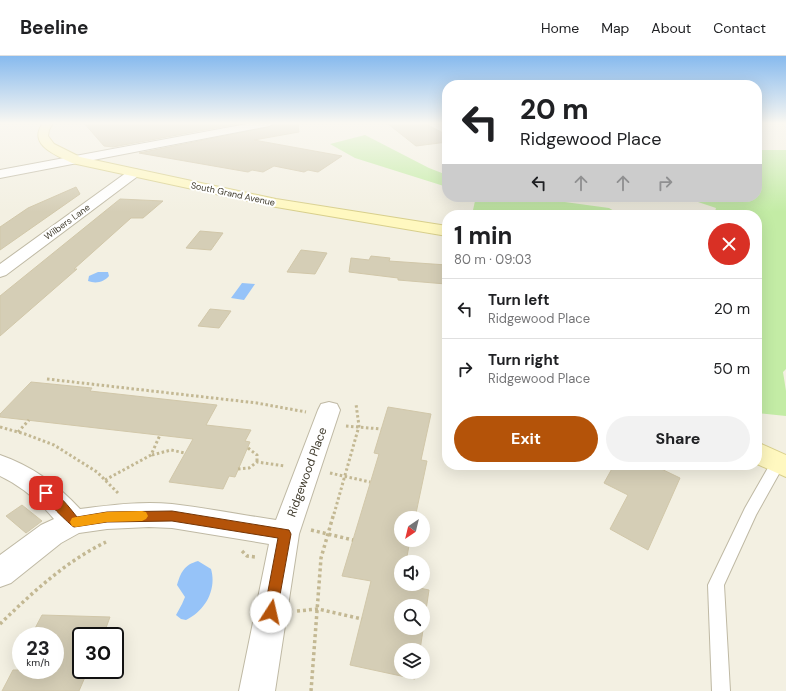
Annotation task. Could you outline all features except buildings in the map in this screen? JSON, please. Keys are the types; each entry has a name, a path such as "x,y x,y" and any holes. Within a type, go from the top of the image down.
{"main road":[{"name":"South Grand Avenue","path":"61,153 76,160 276,203 442,230"}],"street":[{"path":"0,174 115,153"},
{"name":"Wilbers Lane","path":"0,272 134,173"},
{"name":"Ridgewood Place","path":"257,691 284,540 326,418"},
{"path":"0,465 13,470 38,485 62,507 74,522"},
{"path":"0,574 51,534 74,522 107,517 172,516 284,540"}],"lane":[{"path":"721,691 716,586 774,461"}],"path":[{"path":"47,379 257,403 311,413 359,426 381,429"},
{"path":"311,691 321,558 359,426 356,404"},
{"path":"18,432 29,420"},
{"path":"0,427 54,445 97,472 125,499 123,517"},
{"path":"151,455 160,435"},
{"path":"248,448 257,455 257,462"},
{"path":"105,480 151,455 171,450 185,453"},
{"path":"239,549 247,556 284,540 328,534 353,540"},
{"path":"0,624 39,586 88,550 108,541"},
{"path":"271,612 318,609 362,619"}],"green space":[{"path":"345,153 399,153 442,173 442,185 355,158"},
{"path":"762,153 786,153 786,369 783,372 786,391 786,416 762,414 762,210 715,210 716,208 698,202 762,202"},
{"path":"475,202 565,202 609,208 612,210 473,210"}],"water":[{"path":"98,272 108,272 109,276 100,282 88,281 89,276"},
{"path":"242,283 255,284 244,300 231,298"},
{"path":"198,561 211,569 211,592 208,599 199,611 186,620 181,619 176,615 185,597 177,585 180,576 186,567"}],"slow traffic":[{"path":"76,522 107,517 142,516"}],"route":[{"path":"46,493 62,507 74,522 107,517 172,516 285,534 271,612"}]}
